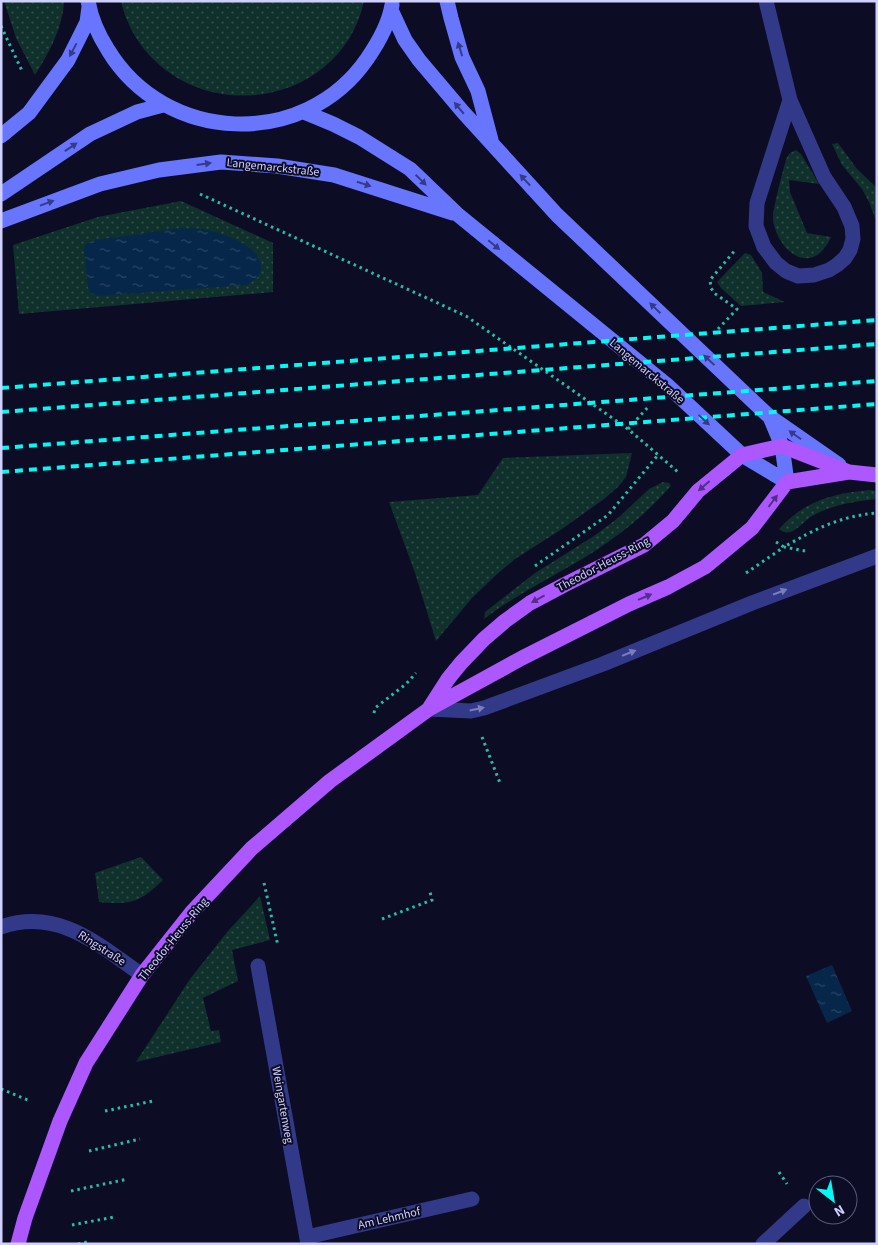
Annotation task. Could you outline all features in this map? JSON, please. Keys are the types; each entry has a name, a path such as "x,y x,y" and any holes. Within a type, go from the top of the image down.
{"main road":[{"path":"448,1 462,57 478,91 492,144"},
{"path":"89,3 99,36 116,63 138,86 164,105 197,119 233,125 270,122 304,112 334,94 359,70 379,42 392,6"},
{"path":"1,136 29,112 68,60 88,22 89,3"},
{"path":"392,6 405,40 419,60 462,112 557,215 770,417 849,472"},
{"path":"1,194 90,134 137,112 164,105"},
{"name":"Langemarckstraße","path":"304,112 359,137 410,169 457,214 667,385 742,455 787,482"},
{"name":"Langemarckstraße","path":"1,220 100,184 160,170 221,162 277,166 334,174 457,214"},
{"path":"770,417 782,446 787,482 849,472"},
{"path":"782,446 849,472 877,475"},
{"name":"Theodor-Heuss-Ring","path":"429,709 452,674 484,639 504,621 530,603 564,584 644,545 674,521 698,491 742,455 782,446"},
{"name":"Theodor-Heuss-Ring","path":"18,1244 25,1218 60,1121 86,1063 142,975 192,912 252,848 330,781 429,709 522,658 698,571 752,528 787,482"}],"street":[{"path":"766,1 790,100 824,177 844,208 852,226 853,239 850,250 838,265 814,275 798,276 786,271 776,263 764,247 756,226 757,203 790,100"},
{"path":"429,709 471,711 484,708 602,664 752,603 877,556"},
{"name":"Ringstraße","path":"1,927 17,921 30,921 46,922 66,927 95,942 142,975"},
{"name":"Weingartenweg","path":"258,966 308,1240"},
{"name":"Am Lehmhof","path":"308,1240 472,1199"},
{"path":"763,1244 804,1206"}],"path":[{"path":"737,309 714,293 710,288 710,280 756,226"},
{"path":"312,244 466,316 628,429 698,491"},
{"path":"752,528 784,547 819,527 859,514 877,513"},
{"path":"489,756 500,783"},
{"path":"382,919 432,900 430,892"},
{"path":"1,1089 30,1101"},
{"path":"105,1111 153,1101"},
{"path":"89,1150 140,1139"},
{"path":"71,1191 128,1179"},
{"path":"72,1225 114,1217"},
{"path":"78,1244 87,1242 87,1244"}],"green space":[{"path":"4,1 64,1 58,30 35,75 16,38"},
{"path":"121,1 364,1 351,36 329,63 302,82 270,93 236,95 202,89 171,74 140,44 127,20"},
{"path":"838,143 857,169 877,188 877,223 862,189 842,165 832,144"},
{"path":"796,150 801,154 819,184 789,180 790,192 807,233 831,237 824,249 815,256 806,258 797,256 789,251 776,232 773,220 786,159 790,153"},
{"path":"181,201 273,243 273,292 19,314 13,245 98,217"},
{"path":"745,253 751,255 762,273 763,292 785,302 741,306 721,288 717,282"},
{"path":"632,453 626,477 618,487 562,529 515,559 496,575 472,598 436,641 415,573 389,502 478,495 503,458"},
{"path":"663,482 669,483 671,486 649,509 625,529 578,562 514,598 484,619 485,612 535,573 594,536 618,518 649,489"},
{"path":"877,491 877,499 852,502 828,509 812,516 790,532 784,532 779,529 789,519 820,500 844,493"},
{"path":"141,857 163,880 147,894 134,901 119,903 99,902 95,873"},
{"path":"260,896 270,940 232,950 238,981 203,998 211,1031 219,1030 221,1042 136,1062 190,979 228,931"}],"water":[{"path":"181,228 209,230 231,237 242,243 258,257 261,265 259,275 247,285 100,296 92,294 88,288 84,249 86,244 96,240"},
{"path":"832,965 852,1011 827,1023 806,976"}],"railway":[{"path":"1,388 877,320"},
{"path":"1,412 877,344"},
{"path":"1,448 877,381"},
{"path":"1,472 877,404"}]}
